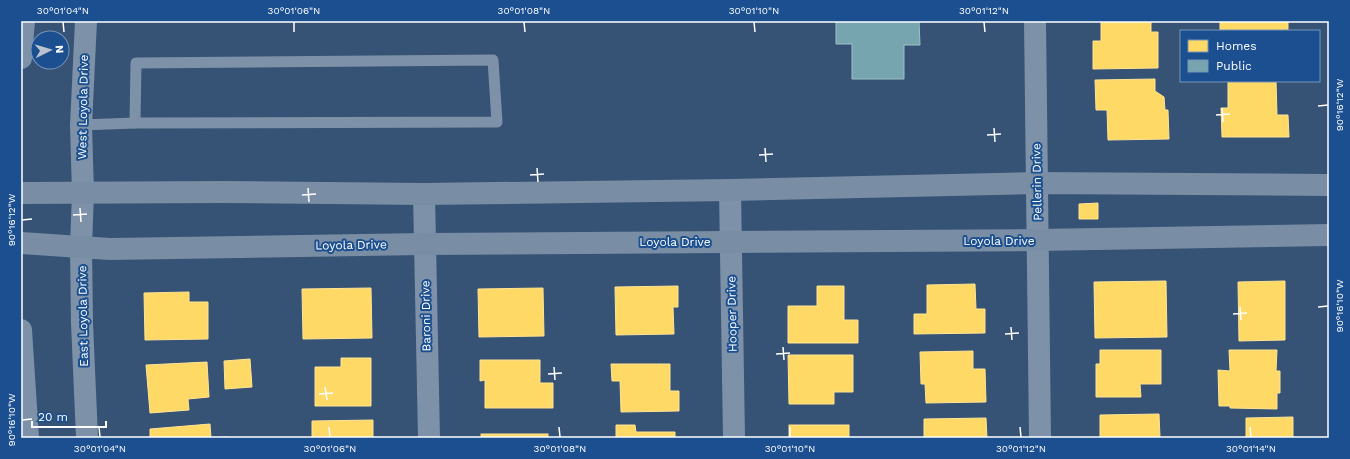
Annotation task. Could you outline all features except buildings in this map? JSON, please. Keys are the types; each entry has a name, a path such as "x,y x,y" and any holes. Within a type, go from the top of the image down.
{"main road":[{"path":"21,193 424,194 730,190 1037,183 1329,185"},
{"name":"Loyola Drive","path":"21,243 110,249 424,244 1038,240 1329,235"}],"street":[{"path":"21,58 24,21"},
{"name":"West Loyola Drive","path":"82,193 81,125 86,21"},
{"name":"Pellerin Drive","path":"1035,21 1040,438"},
{"name":"Hooper Drive","path":"730,190 734,438"},
{"name":"East Loyola Drive","path":"82,193 82,323 87,438"},
{"name":"Baroni Drive","path":"424,194 429,438"},
{"path":"21,330 28,438"}],"lane":[{"path":"81,125 135,123 497,122 493,60 136,63 135,123"}]}
